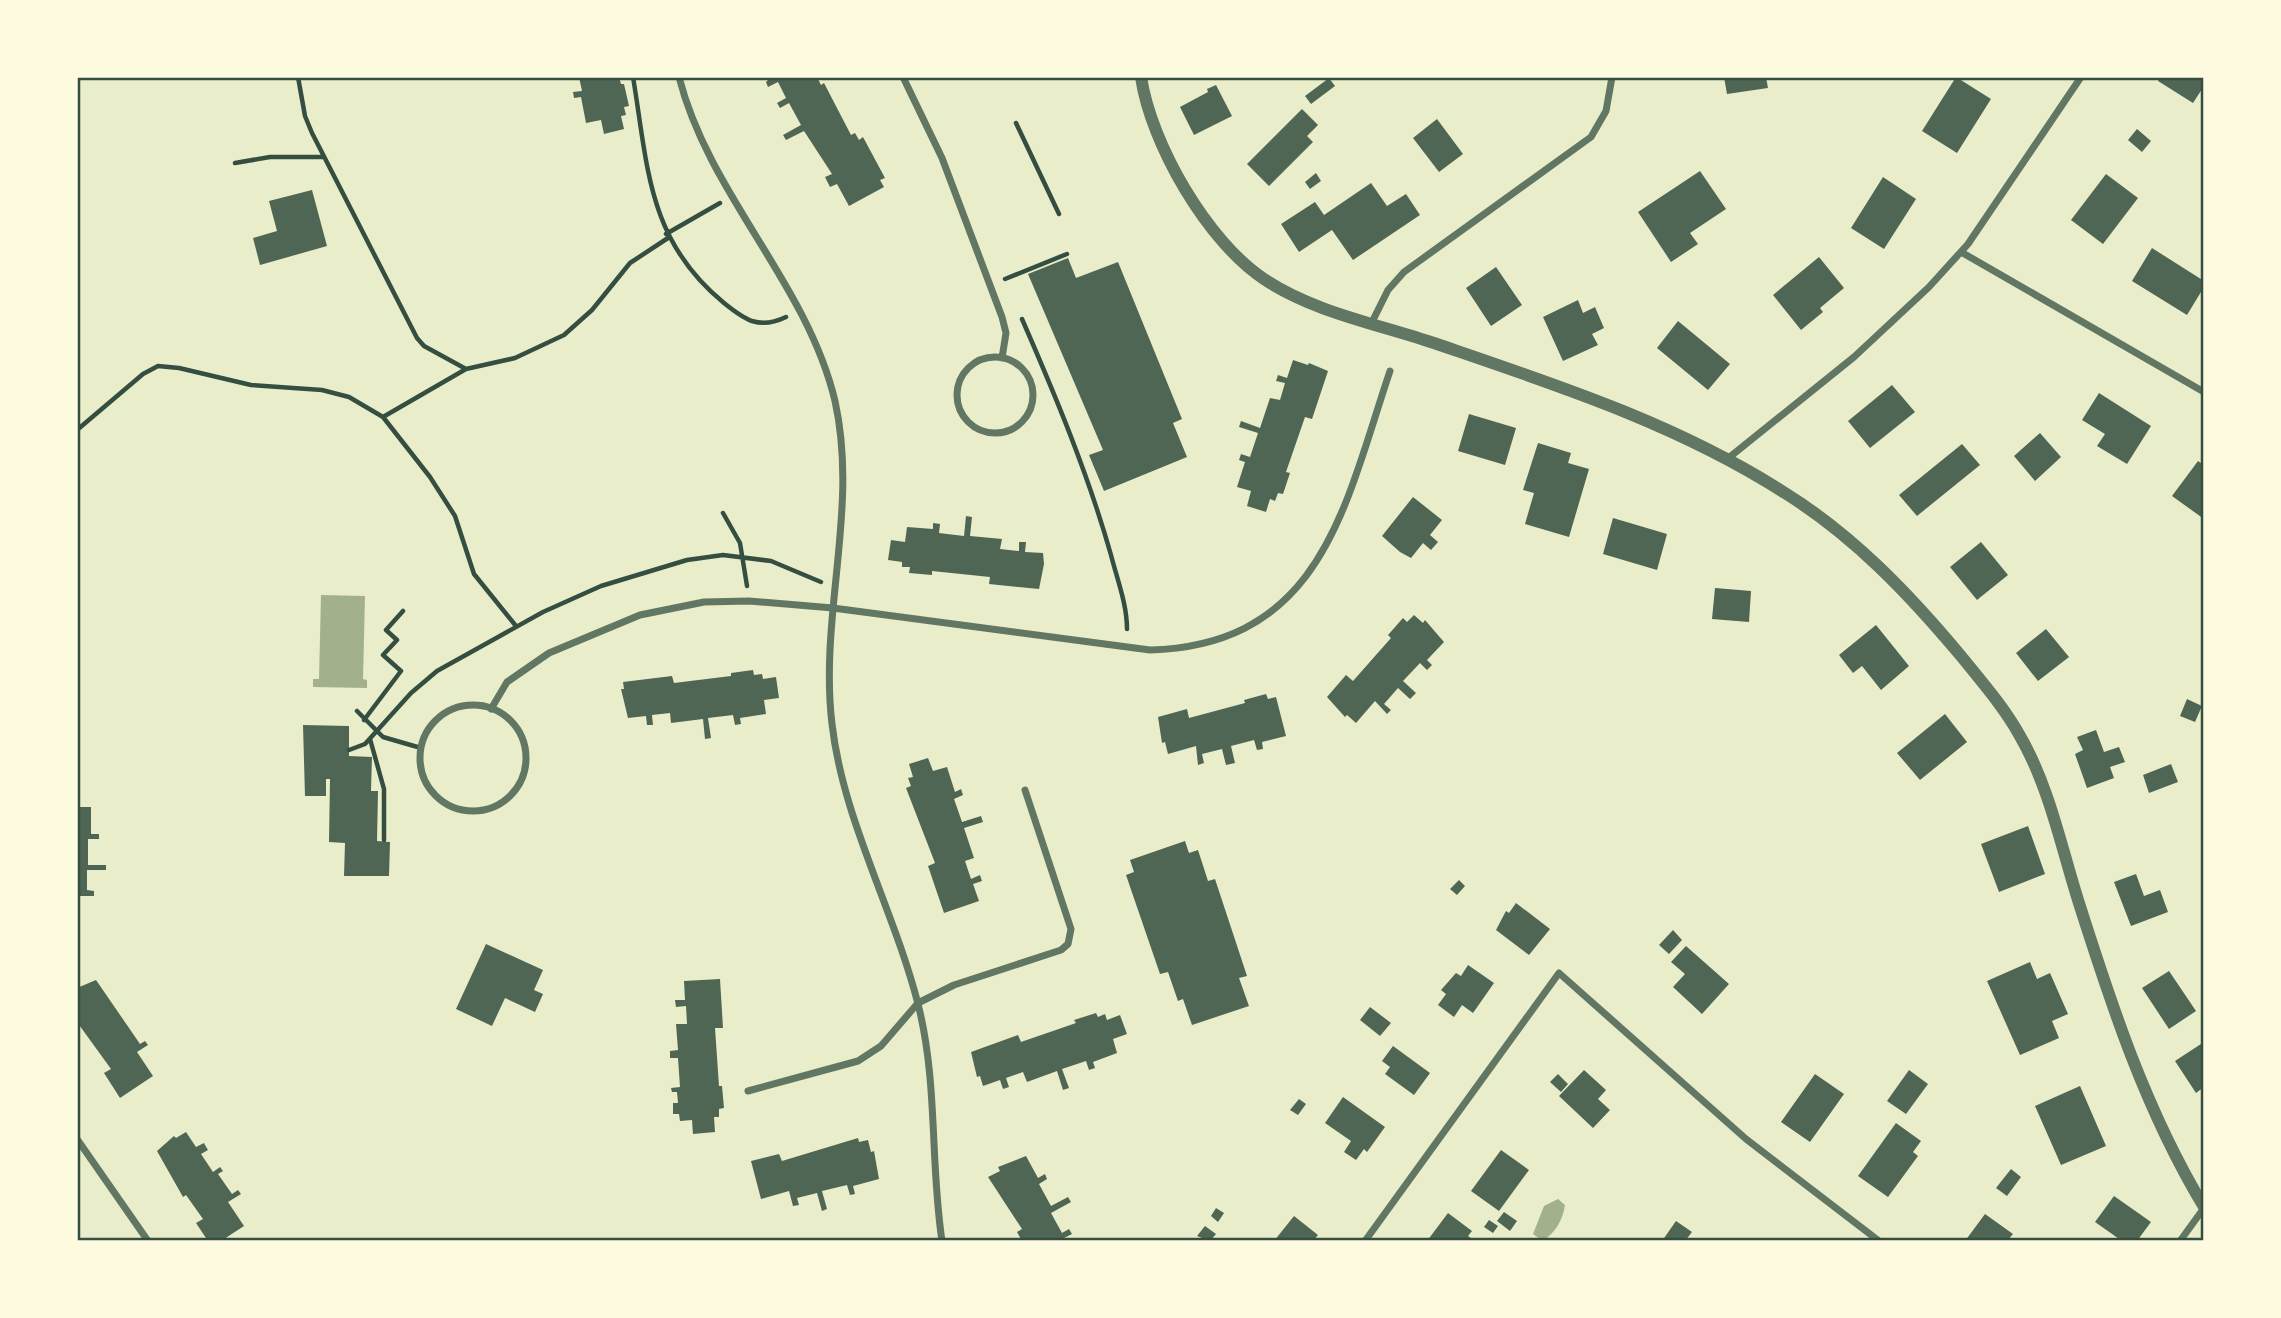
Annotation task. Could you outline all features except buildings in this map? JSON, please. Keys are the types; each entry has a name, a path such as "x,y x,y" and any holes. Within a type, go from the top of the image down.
{"street":[{"path":"679,77 698,135 798,311 827,373 842,441 844,512 833,608 829,678 837,757 918,1003 930,1071 942,1241"},
{"path":"903,77 942,158 1002,317 1006,333 1002,358"},
{"path":"1141,77 1151,119 1174,167 1203,214 1237,257 1262,278 1288,293 1593,399 1726,460 1785,492 1864,551 1942,633 1988,688 2021,738 2044,790 2118,1026 2164,1135 2204,1208 2180,1241"},
{"path":"1372,322 1388,290 1404,272 1591,137 1606,111 1612,77"},
{"path":"1726,460 1890,326 1961,252 2081,77"},
{"path":"1961,252 2204,392"},
{"path":"989,358 1002,358 1015,363 1028,377 1032,402 1024,420 1014,428 988,432 966,419 958,401 958,388 971,366 989,358"},
{"path":"491,709 502,687 512,677 549,653 640,615 685,604 749,601 833,608 1150,650 1187,648 1228,636 1277,607 1319,561 1342,513 1390,371"},
{"path":"464,706 491,709 514,724 525,749 525,768 519,785 499,804 472,811 454,808 438,799 423,776 421,748 427,731 447,712 464,706"},
{"path":"748,1091 858,1061 881,1046 918,1003 954,985 1064,949 1070,942 1071,929 1025,790"},
{"path":"1365,1241 1559,973 1746,1139 1879,1241"},
{"path":"77,1139 148,1241"}],"path":[{"path":"298,77 305,116 420,342 466,369"},
{"path":"633,77 646,170 667,236 707,288 747,320 764,324 798,311"},
{"path":"1016,122 1059,214"},
{"path":"235,163 270,158 324,157"},
{"path":"383,417 466,369 514,358 564,335 592,310 631,263 667,236 732,196"},
{"path":"1010,291 1005,279 1067,254"},
{"path":"1020,315 1062,411 1097,507 1125,609 1127,629"},
{"path":"77,430 153,367 163,366 251,385 335,393 383,417 442,493 454,516 474,574 516,626"},
{"path":"723,513 740,543 749,601"},
{"path":"364,720 401,671 383,654 397,640 386,629 402,611"},
{"path":"357,711 383,737 421,748"},
{"path":"370,738 384,789 384,841"}],"shaded area":[{"path":"321,595 365,596 363,679 367,680 367,688 313,687 313,679 319,679"},
{"path":"1558,1199 1565,1205 1562,1216 1555,1230 1543,1241 1533,1234 1544,1206"}]}
